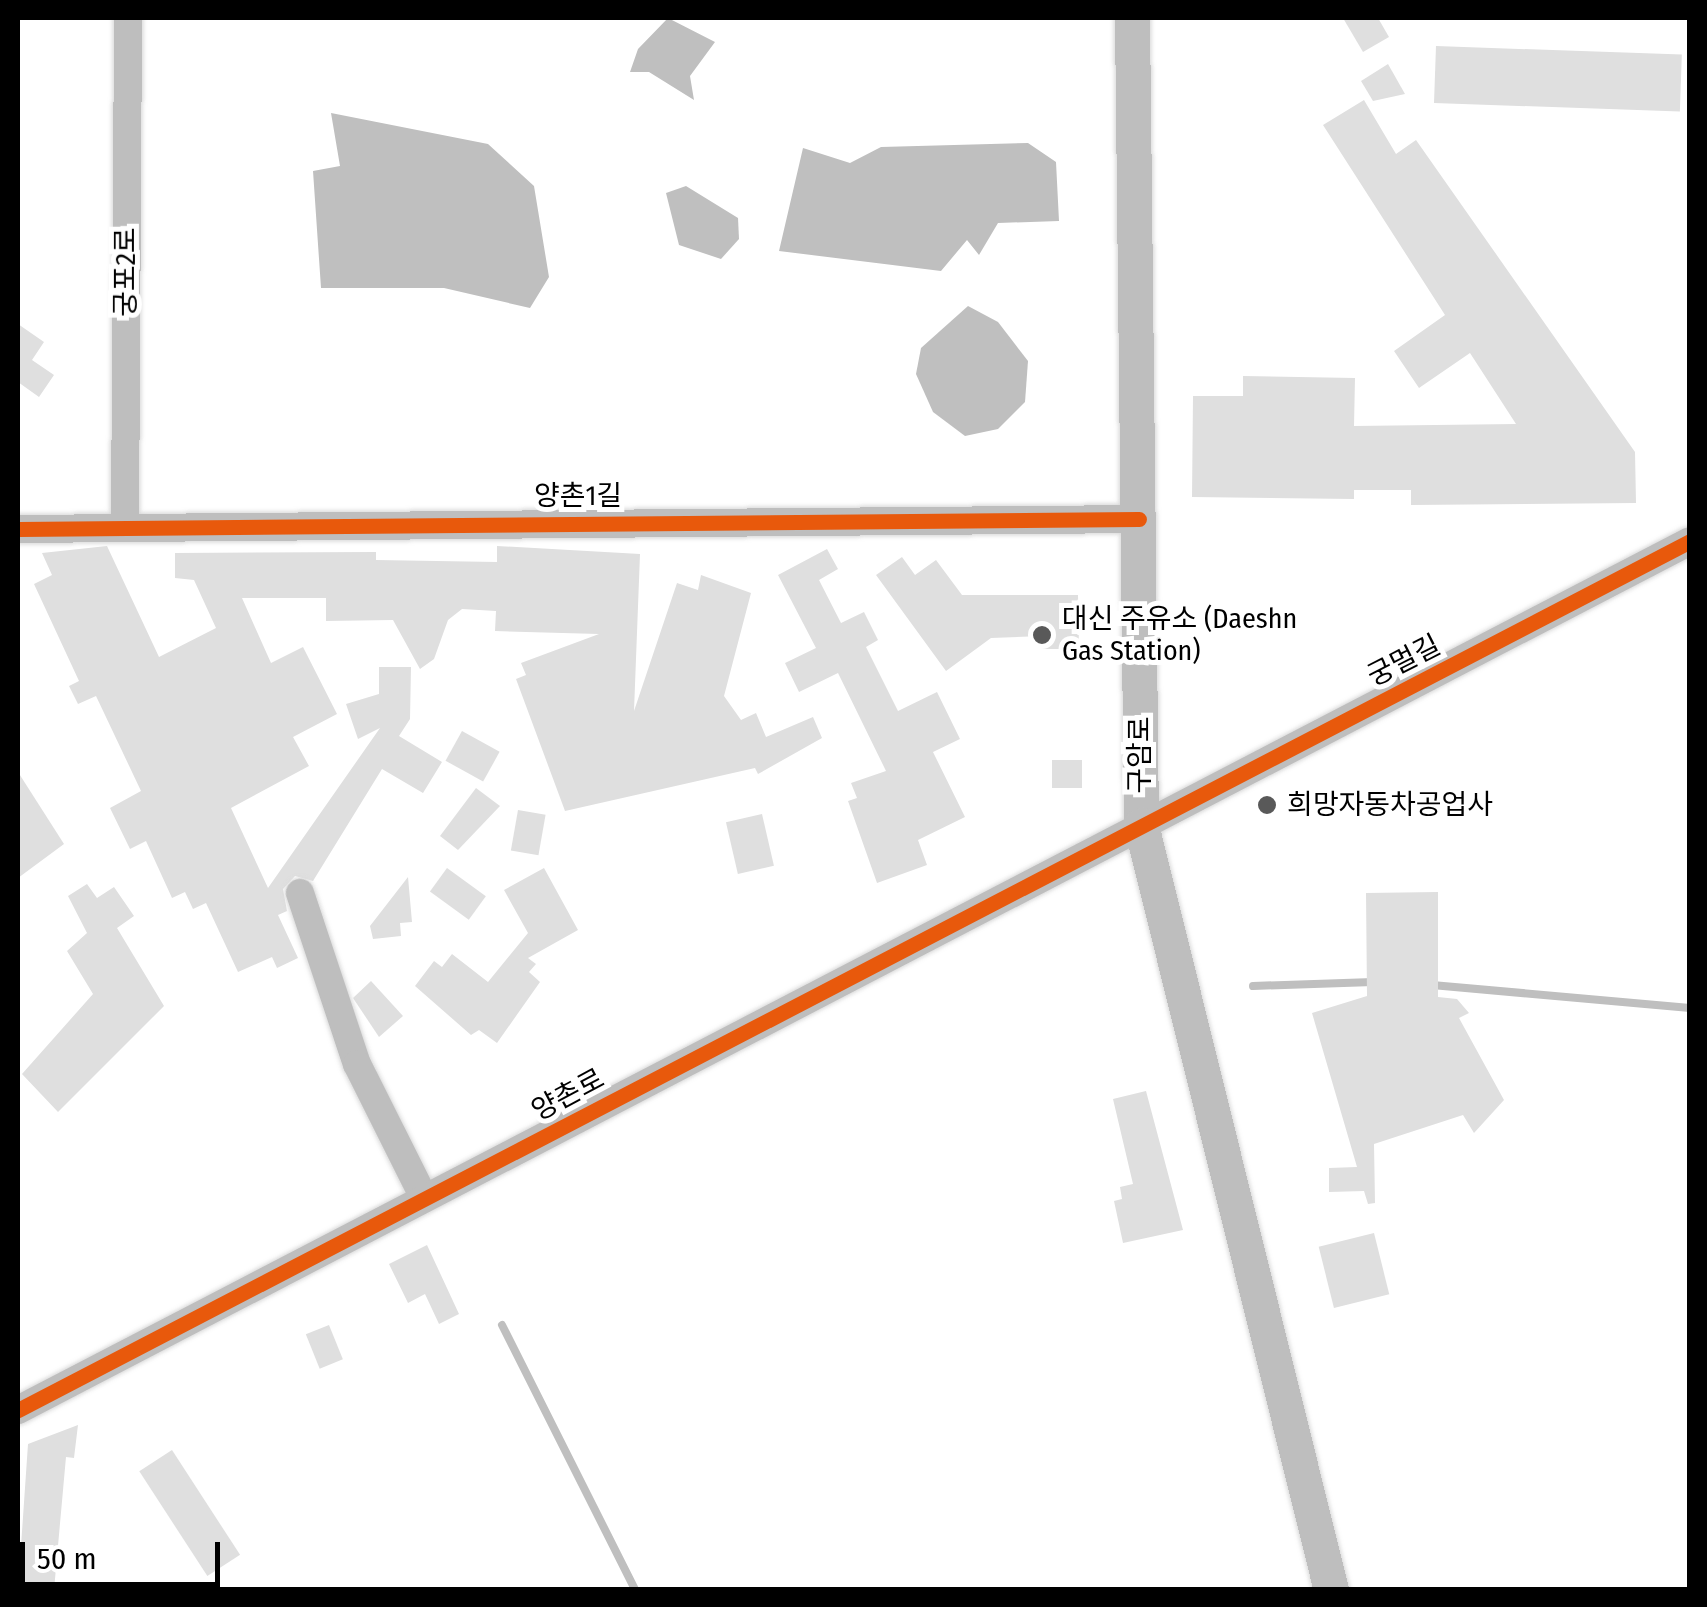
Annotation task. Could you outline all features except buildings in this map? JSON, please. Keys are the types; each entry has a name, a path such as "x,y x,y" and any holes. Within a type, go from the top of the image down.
{"main road":[{"name":"구암로","path":"1132,18 1141,825 1331,1590"}],"street":[{"name":"궁포2로","path":"125,527 128,18"},
{"name":"양촌1길","path":"18,529 1138,519"},
{"name":"궁멀길","path":"1141,825 1690,541"},
{"name":"양촌로","path":"18,1410 1141,825"},
{"path":"300,893 357,1064 424,1198"}],"shaded area":[{"path":"668,18 715,42 690,76 694,100 649,72 630,72 638,49"},
{"path":"331,113 488,144 534,186 549,277 530,308 444,288 321,288 313,171 340,166"},
{"path":"1028,143 1056,162 1059,221 998,223 979,255 967,240 941,271 779,251 803,148 850,163 881,147"},
{"path":"686,186 738,218 739,239 721,259 679,245 666,193"},
{"path":"968,306 998,322 1028,361 1025,402 998,429 965,436 933,412 916,374 921,348"}],"waterway":[{"path":"1253,986 1373,982"},
{"path":"1432,985 1690,1008"},
{"path":"502,1325 635,1590"}],"cycle path":[{"path":"18,529 1139,519"},
{"path":"18,1410 1690,541"}],"place":[{"name":"대신 주유소 (Daeshn Gas Station)","path":"1042,635"},
{"name":"희망자동차공업사","path":"1267,805"}]}
